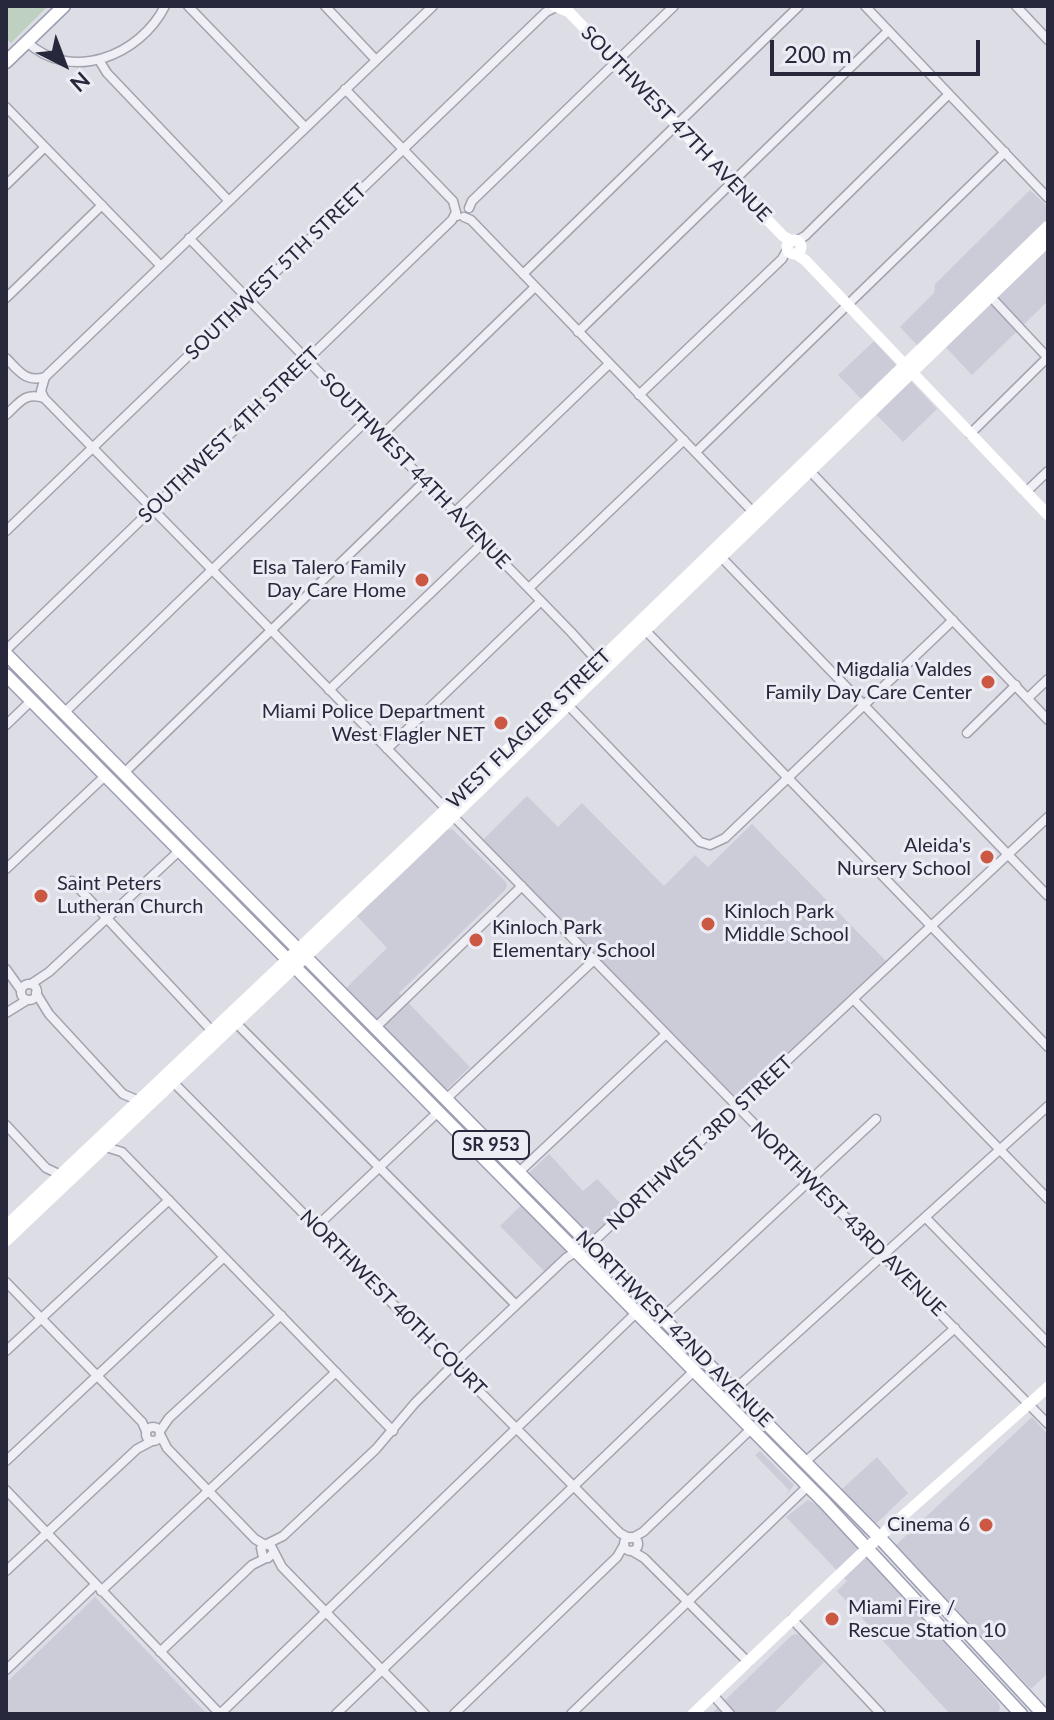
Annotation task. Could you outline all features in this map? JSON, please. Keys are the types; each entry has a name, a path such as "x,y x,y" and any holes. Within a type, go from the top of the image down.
{"main road":[{"path":"8,56 64,6"},
{"name":"SOUTHWEST 47TH AVENUE","path":"558,8 616,62 733,183 1048,515"},
{"name":"WEST FLAGLER STREET","path":"450,812 568,705 650,612 757,516 910,369 1048,226"},
{"name":"WEST FLAGLER STREET","path":"910,369 1048,241"},
{"name":"WEST FLAGLER STREET","path":"6,1226 133,1104 236,1023 296,960 601,667 646,631 722,558 757,516"},
{"path":"646,631 650,612"},
{"name":"SR 953","path":"6,652 208,859 296,960"},
{"name":"SR 953","path":"6,675 179,851 296,960"},
{"path":"103,774 123,774"},
{"path":"159,831 179,841 190,841"},
{"path":"179,851 189,850 208,859"},
{"name":"WEST FLAGLER STREET","path":"6,1241 118,1135 212,1031 296,960"},
{"name":"NORTHWEST 42ND AVENUE","path":"296,960 375,1028 663,1317 879,1537 1042,1714"},
{"name":"NORTHWEST 42ND AVENUE","path":"296,960 437,1113 868,1548 998,1689 1015,1712"},
{"path":"420,1095 434,1100 446,1099"},
{"path":"703,1381 721,1390 734,1390"},
{"path":"693,1714 879,1537 1048,1387"},
{"path":"751,1429 763,1429 781,1437"},
{"path":"998,1689 1016,1698 1029,1699"},
{"path":"1015,1712 1027,1708 1042,1714"}],"street":[{"path":"27,42 44,56 53,59 70,62 99,60 136,43 151,28 165,6"},
{"path":"188,6 305,127"},
{"path":"325,6 376,60"},
{"path":"6,415 433,6"},
{"name":"SOUTHWEST 4TH STREET","path":"6,652 674,6"},
{"path":"523,274 799,6"},
{"path":"865,6 1048,198"},
{"path":"1016,6 1048,40"},
{"name":"SOUTHWEST 5TH STREET","path":"6,531 403,150 558,8"},
{"path":"578,332 888,31"},
{"path":"99,60 107,73 228,200"},
{"path":"345,89 757,516"},
{"path":"639,395 949,94"},
{"path":"6,107 160,265"},
{"path":"6,185 45,147"},
{"path":"696,452 1005,152"},
{"path":"6,298 102,205"},
{"name":"SOUTHWEST 44TH AVENUE","path":"189,238 529,588 601,667"},
{"path":"381,436 535,287"},
{"path":"970,434 1048,358 991,297"},
{"name":"NORTHWEST 43RD AVENUE","path":"6,358 1048,1424"},
{"path":"455,512 609,364"},
{"path":"64,713 366,421"},
{"path":"529,588 684,440"},
{"path":"807,468 1048,720"},
{"path":"1026,492 1048,471"},
{"path":"123,774 425,481"},
{"path":"329,690 484,542"},
{"path":"722,558 1048,896"},
{"path":"387,749 541,601"},
{"path":"568,705 700,842 710,845 725,838 953,620"},
{"path":"646,631 1048,1047"},
{"path":"1028,698 1048,679"},
{"path":"967,733 1016,685"},
{"path":"6,725 31,701"},
{"path":"6,869 103,774"},
{"name":"NORTHWEST 3RD STREET","path":"160,1652 393,1431 415,1403 516,1305 589,1244 1048,817"},
{"path":"6,1012 179,851"},
{"path":"72,881 212,1031"},
{"path":"375,1028 522,886"},
{"path":"446,1099 594,960"},
{"path":"6,969 133,1104"},
{"path":"854,1000 1048,1199"},
{"path":"236,1023 516,1305"},
{"path":"518,1173 666,1034"},
{"name":"NORTHWEST 40TH COURT","path":"169,1078 748,1662"},
{"path":"734,1390 1048,1106"},
{"path":"317,1226 437,1113"},
{"path":"663,1317 876,1119"},
{"path":"6,1125 57,1179"},
{"path":"118,1135 122,1152"},
{"path":"106,1147 122,1152 393,1431"},
{"path":"6,1351 169,1200"},
{"path":"925,1217 1048,1343"},
{"path":"6,1461 224,1257"},
{"path":"6,1282 425,1714"},
{"path":"6,1490 220,1714 636,1313"},
{"path":"6,1571 281,1315"},
{"path":"805,1462 955,1328"},
{"path":"336,1714 694,1371"},
{"path":"6,1670 209,1492 336,1372"},
{"path":"454,1714 751,1429"},
{"path":"571,1714 808,1486"},
{"path":"792,1619 881,1714"},
{"path":"713,1695 730,1714"}],"shaded area":[{"path":"1030,190 1048,207 1048,301 972,375 933,334 919,347 900,327 934,293 935,284"},
{"path":"874,341 937,409 903,442 838,375"},
{"name":"Kinloch Park Middle School","path":"527,796 558,827 582,803 664,886 695,855 708,867 752,824 887,962 744,1096 735,1096 483,840"},
{"path":"452,829 507,886 399,993 470,1067 446,1090 345,989 387,948 357,916 447,830"},
{"path":"549,1154 583,1191 597,1179 623,1206 591,1238 584,1232 545,1272 500,1226 540,1187 528,1174"},
{"path":"1032,1417 1048,1435 1048,1673 1031,1689 896,1545"},
{"path":"760,1451 794,1485 784,1498 789,1490 755,1455"},
{"path":"877,1457 908,1493 855,1544 998,1702 998,1714 950,1714 837,1591 847,1581 786,1517 808,1500 821,1508"},
{"path":"95,1597 207,1714 6,1714 6,1683"},
{"path":"792,1635 801,1635 824,1662 773,1714 711,1714"}],"green space":[{"path":"6,6 48,6 11,43 6,38"}],"place":[{"name":"Elsa Talero Family Day Care Home","path":"422,580"},
{"name":"Migdalia Valdes Family Day Care Center","path":"988,682"},
{"name":"Miami Police Department West Flagler NET","path":"501,723"},
{"name":"Aleida's Nursery School","path":"987,857"},
{"name":"Saint Peters Lutheran Church","path":"41,896"},
{"name":"Kinloch Park Middle School","path":"708,924"},
{"name":"Kinloch Park Elementary School","path":"476,940"},
{"name":"Cinema 6","path":"986,1525"},
{"name":"Miami Fire / Rescue Station 10","path":"832,1619"}]}
